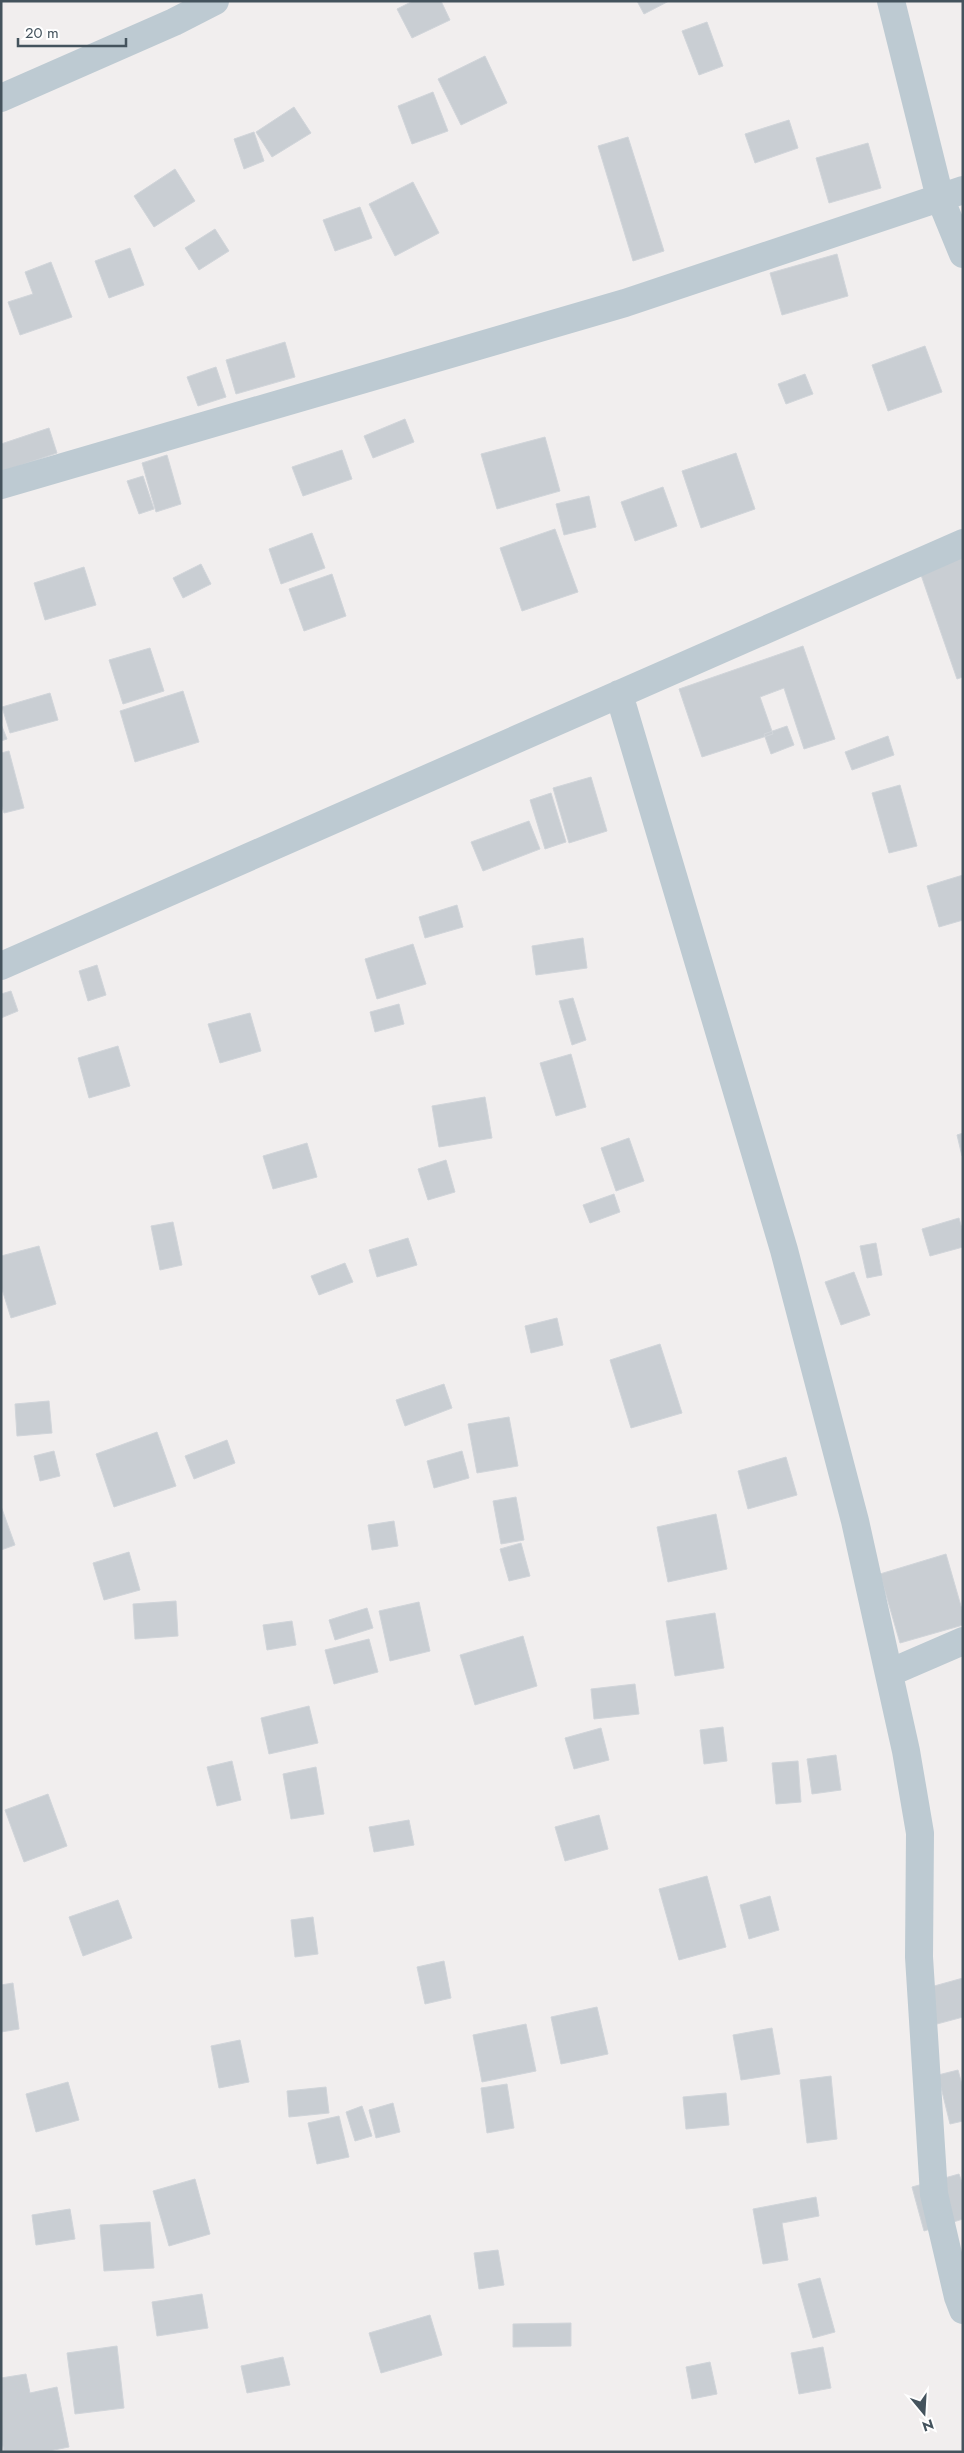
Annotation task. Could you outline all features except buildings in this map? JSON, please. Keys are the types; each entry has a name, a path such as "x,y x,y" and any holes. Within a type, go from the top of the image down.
{"street":[{"path":"1,98 174,22 215,1"},
{"path":"891,1 952,194 963,254"},
{"path":"1,485 625,303 952,194"},
{"path":"1,966 963,543"},
{"path":"619,694 784,1250 855,1521 906,1751 920,1833 919,1957 934,2194 958,2297 963,2310"},
{"path":"889,1673 963,1641"}]}
